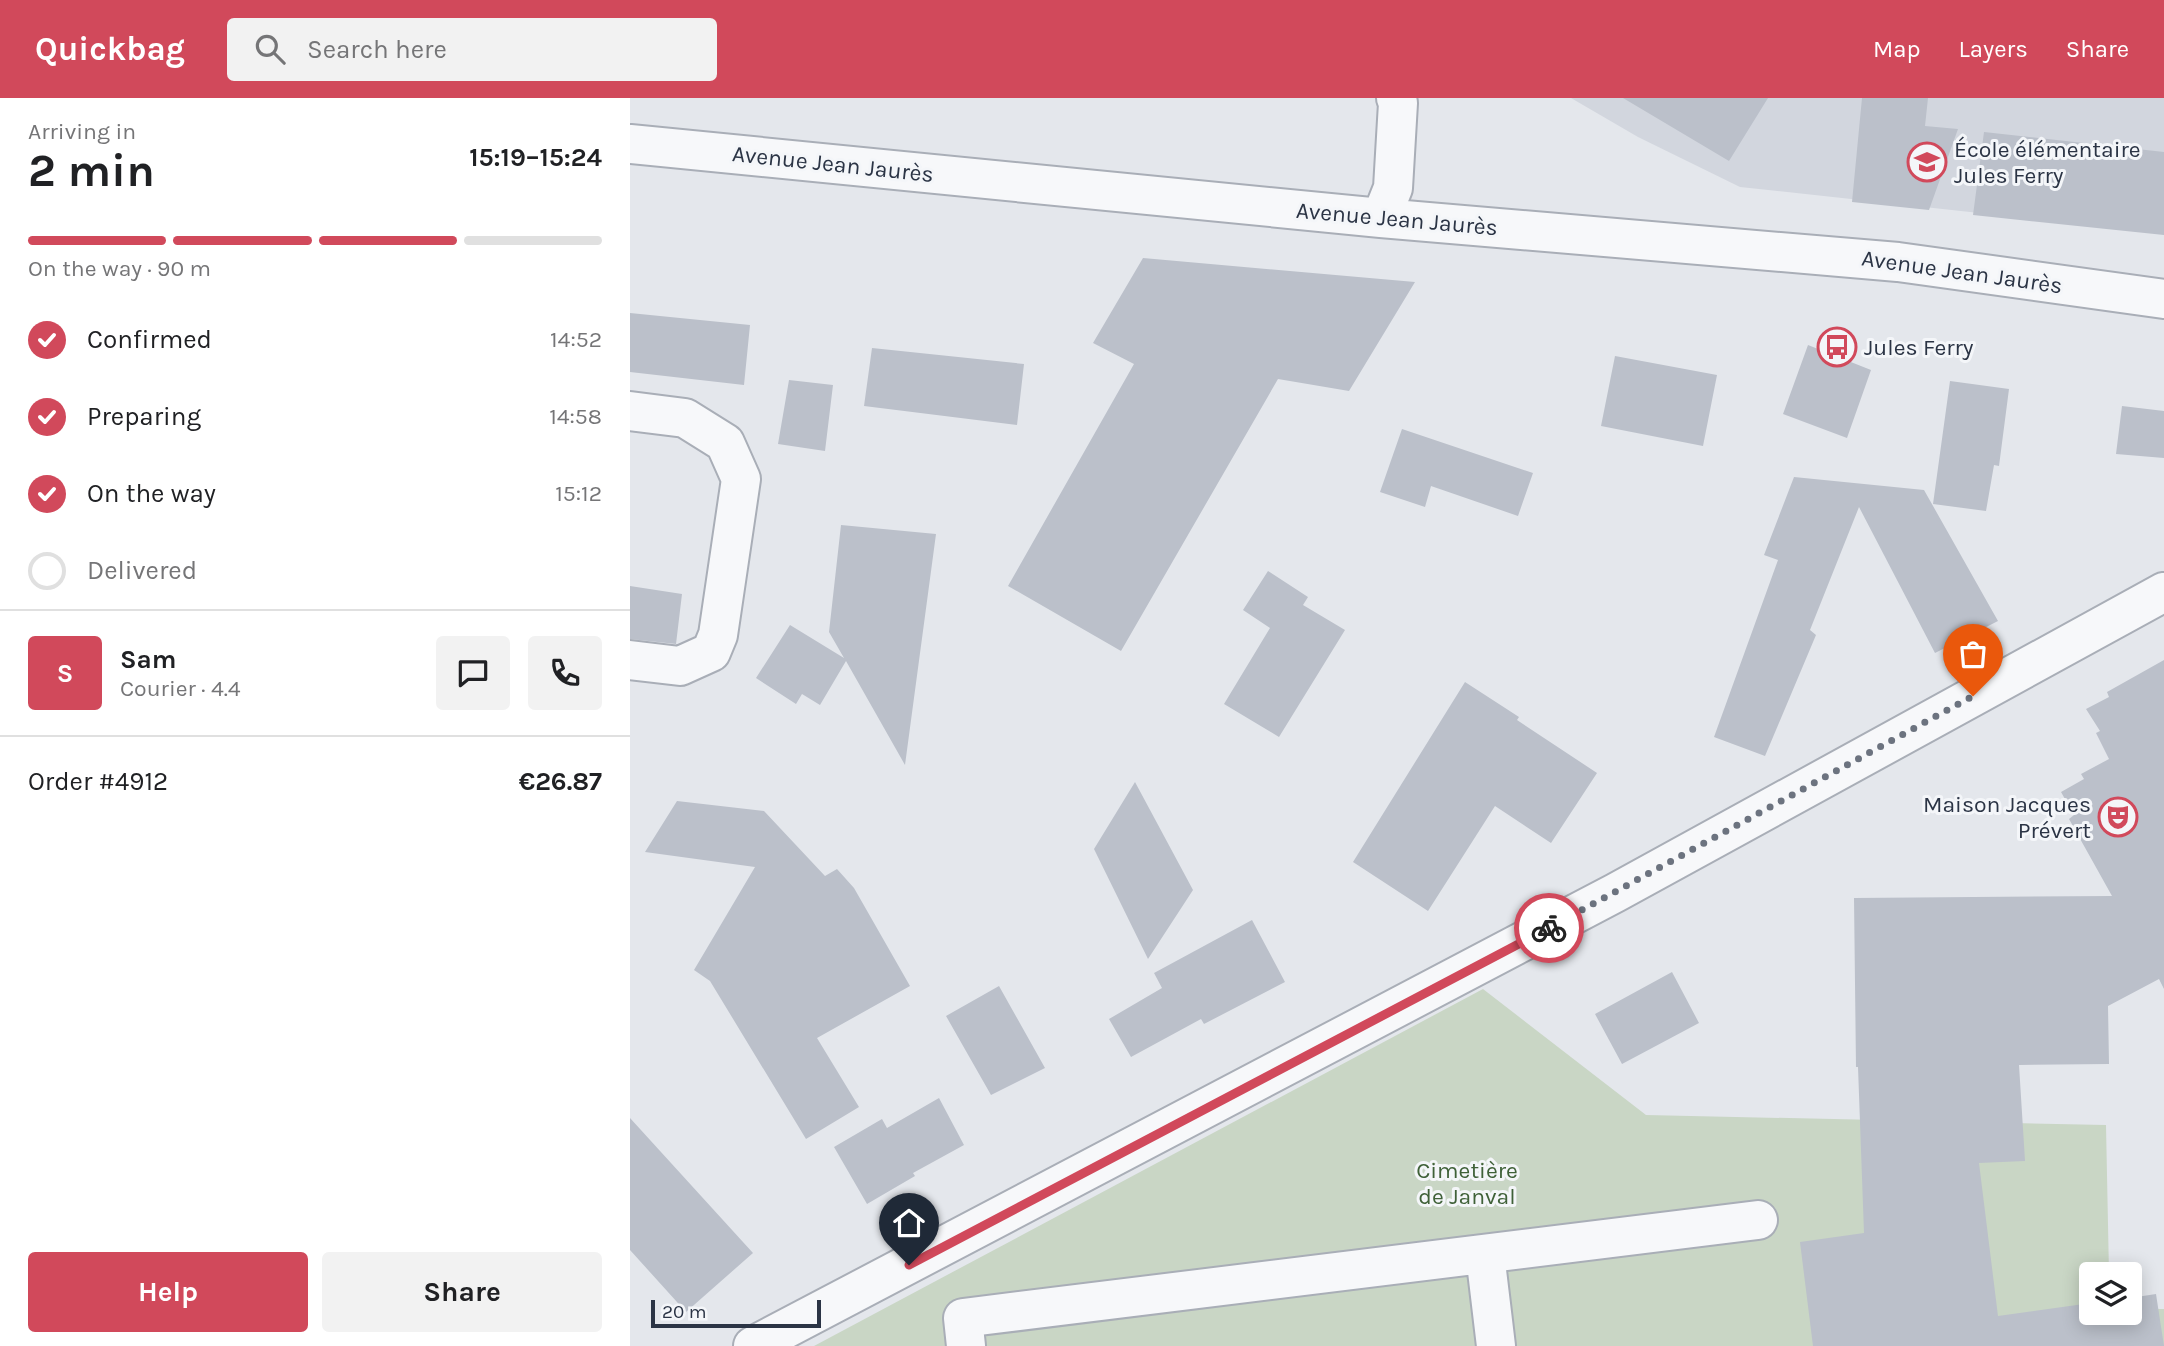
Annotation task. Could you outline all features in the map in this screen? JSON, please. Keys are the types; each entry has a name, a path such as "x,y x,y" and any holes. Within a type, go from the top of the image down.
{"street":[{"path":"1381,218 1393,188 1397,149 1396,98"},
{"name":"Avenue Jean Jaurès","path":"630,144 1381,218 1898,262 2164,299"},
{"path":"630,411 685,418 725,443 741,479 718,635 711,652 680,666 630,660"},
{"path":"753,1346 1615,893 2164,592"},
{"path":"967,1346 963,1318 1758,1220"},
{"path":"1485,1254 1496,1346"}],"shaded area":[{"name":"École élémentaire Jules Ferry","path":"1571,98 2164,98 2164,233 1740,187 1638,137"}],"green space":[{"name":"Cimetière de Janval","path":"1483,989 1646,1115 2106,1125 2109,1262 2079,1262 2079,1325 2142,1325 2142,1309 2164,1309 2164,1346 814,1346"}],"building":[{"path":"1623,98 1768,98 1729,161"},
{"path":"1862,98 1928,98 1925,126 1958,129 1929,210 1852,202"},
{"path":"1984,132 2164,152 2164,235 1973,215"},
{"path":"1143,258 1415,282 1349,391 1278,379 1121,651 1008,586 1134,364 1093,343"},
{"path":"630,313 750,325 744,385 630,372"},
{"path":"1808,345 1871,370 1847,438 1783,414"},
{"path":"872,348 1024,364 1017,425 864,406"},
{"path":"1615,356 1717,375 1703,446 1601,426"},
{"path":"789,380 833,385 825,451 778,444"},
{"path":"1950,381 2009,389 1999,466 1994,465 1986,511 1933,504"},
{"path":"2122,406 2164,411 2164,458 2116,454"},
{"path":"1402,429 1533,473 1518,516 1431,486 1425,507 1380,492"},
{"path":"1794,477 1924,490 1998,621 1935,653 1859,507 1810,630 1816,635 1765,756 1714,737 1778,560 1764,555"},
{"path":"841,525 936,534 905,765 846,661 820,705 802,694 796,704 756,678 790,625 844,658 829,632"},
{"path":"1268,571 1308,597 1303,605 1345,630 1279,737 1224,704 1270,628 1243,610"},
{"path":"630,586 682,594 676,644 630,639"},
{"path":"2164,660 2164,989 2159,979 2108,1006 2109,1064 2019,1065 2025,1161 1979,1163 1998,1316 2079,1305 2079,1325 2142,1325 2142,1296 2156,1294 2164,1346 1813,1346 1800,1242 1864,1233 1856,1067 1854,898 2112,896 2069,819 2074,815 2061,792 2084,779 2081,774 2109,759 2096,733 2100,731 2086,709 2109,697 2107,692"},
{"path":"1465,682 1597,773 1551,843 1495,806 1428,911 1353,862"},
{"path":"1135,782 1193,890 1148,959 1094,849"},
{"path":"677,801 764,811 825,876 837,869 854,888 910,986 817,1038 859,1107 806,1139 710,981 694,970 755,867 645,852"},
{"path":"1252,920 1285,982 1204,1024 1201,1019 1131,1057 1109,1019 1162,988 1154,973"},
{"path":"1672,972 1699,1023 1622,1064 1595,1014"},
{"path":"999,986 1045,1068 991,1095 946,1016"},
{"path":"939,1098 964,1145 913,1173 915,1176 867,1204 834,1147 882,1119 887,1128"},
{"path":"630,1118 753,1253 686,1312 630,1250"}],"way so far":[{"path":"1549,928 1973,696"}],"place":[{"name":"École élémentaire Jules Ferry","path":"1927,162"},
{"name":"Jules Ferry","path":"1837,347"},
{"name":"Maison Jacques Prévert","path":"2118,817"}],"route":[{"path":"909,1265 1549,928"}]}
